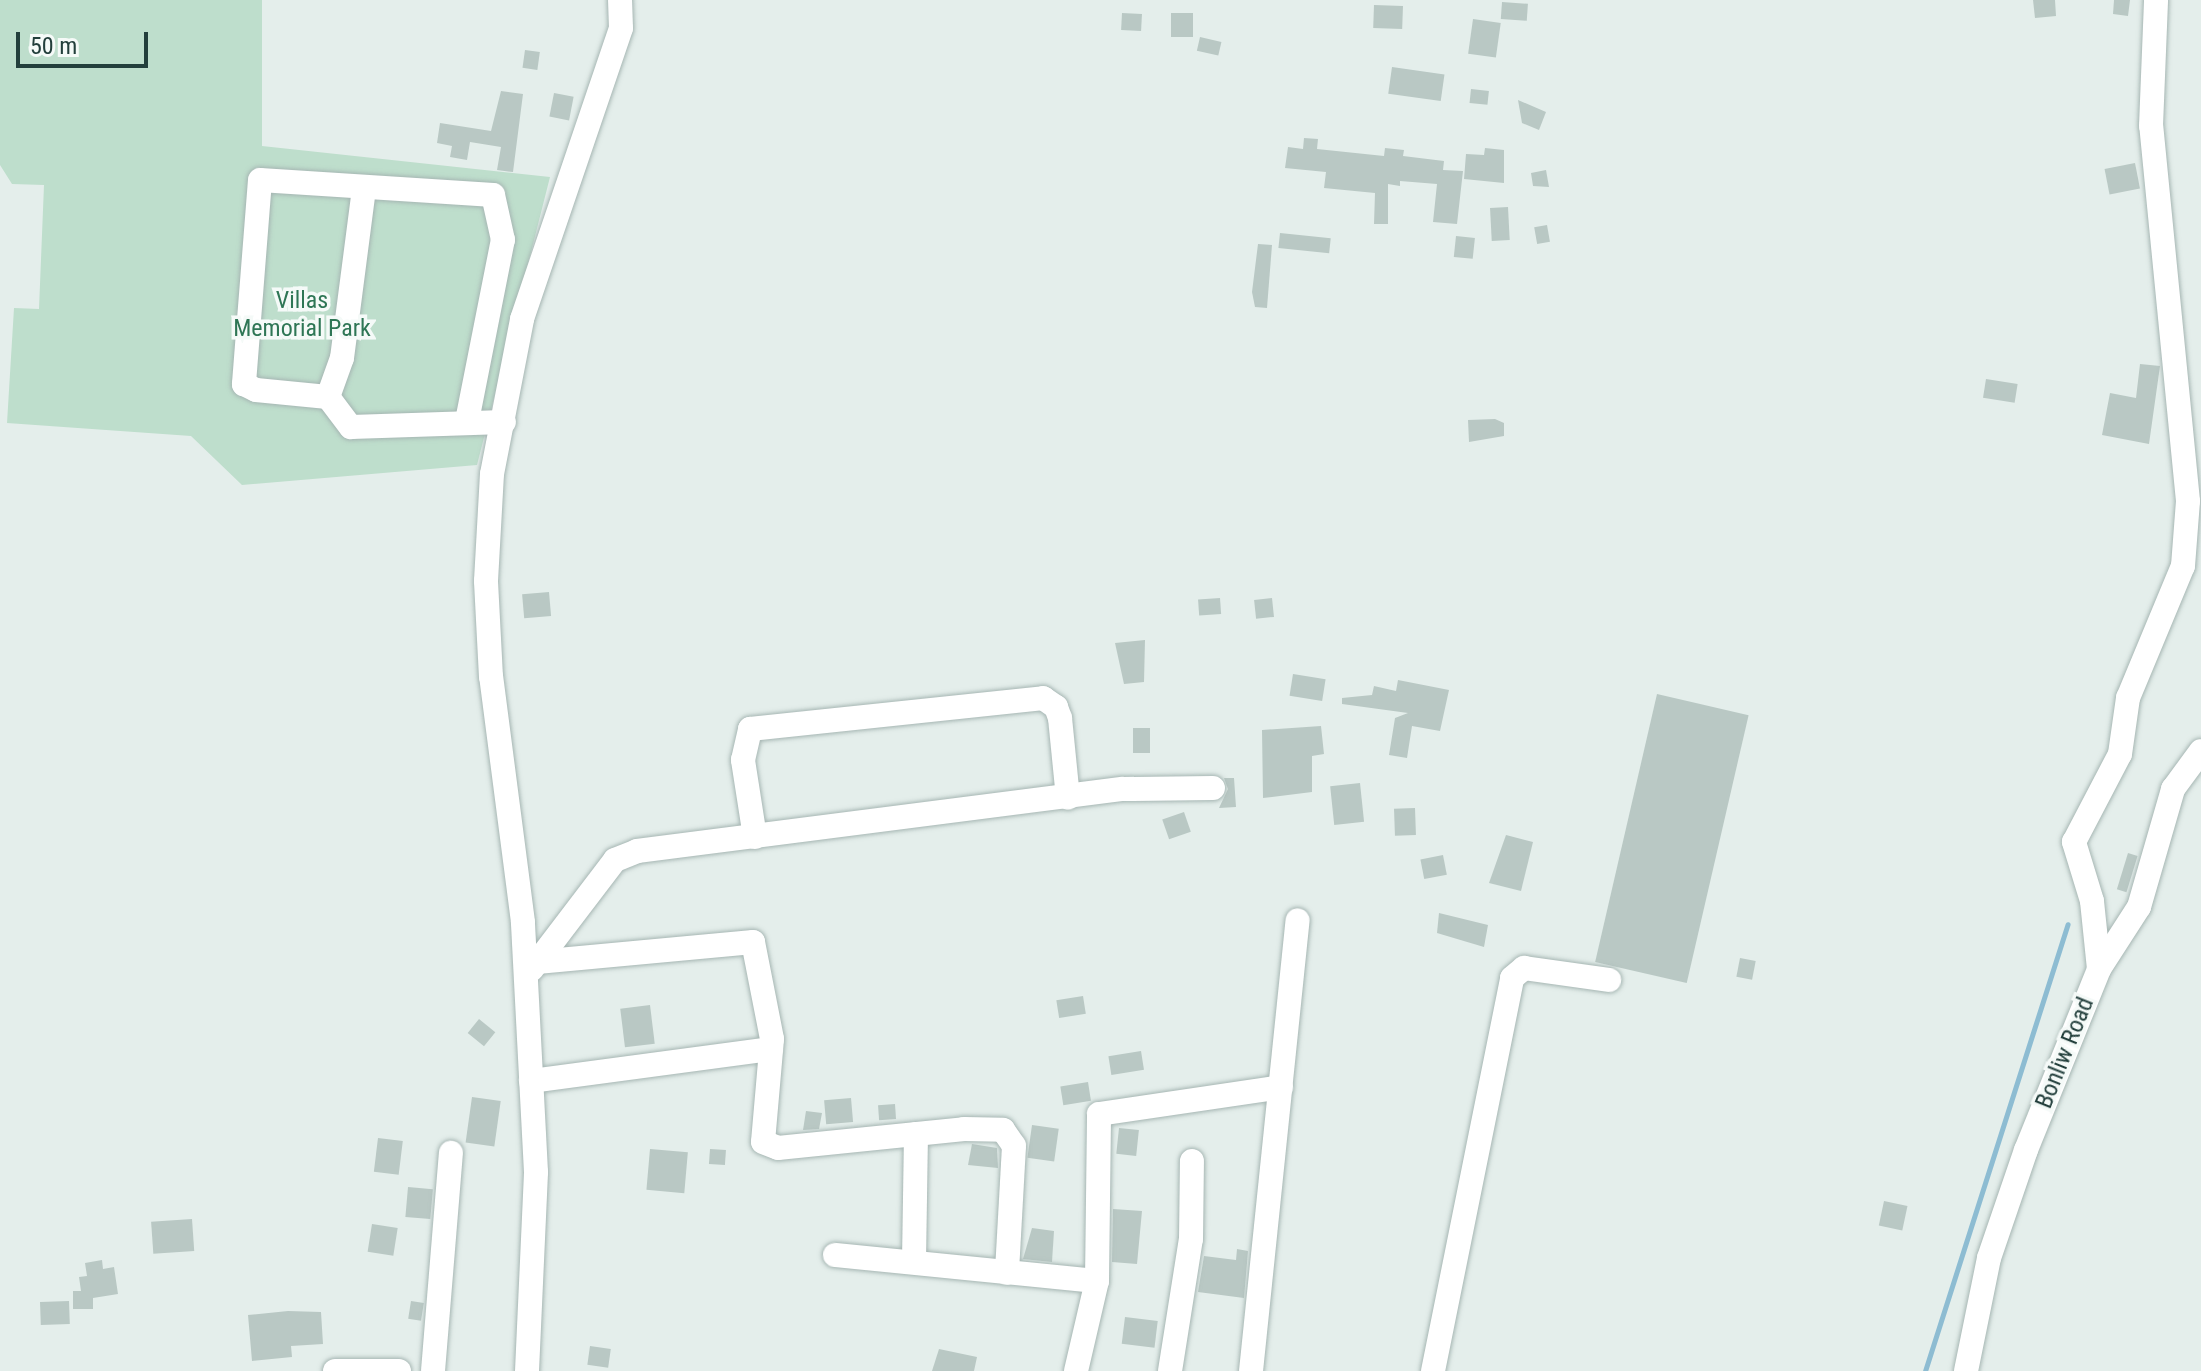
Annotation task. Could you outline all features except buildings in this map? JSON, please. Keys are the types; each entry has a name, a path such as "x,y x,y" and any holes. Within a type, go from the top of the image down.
{"street":[{"path":"527,1371 536,1172 531,1081 531,970 491,677 486,581 492,474 522,319 621,28 620,0"},
{"path":"2099,969 2092,901 2074,842 2120,754 2128,698 2183,566 2188,501 2151,126 2156,0"},
{"path":"467,421 503,240 493,195 260,180 244,384 256,390 328,397 351,427 504,422"},
{"path":"328,397 342,358 364,188"},
{"path":"755,837 743,760 750,729 1043,698 1056,707 1060,718 1068,798"},
{"name":"Bonliw Road","path":"1966,1371 1989,1258 2026,1150 2099,969 2139,907 2173,789 2201,751"},
{"path":"531,970 615,860 637,851 1123,789 1213,788"},
{"path":"1251,1371 1298,920"},
{"path":"531,970 753,942 771,1049 766,1145 778,1148 994,1129 1011,1135 1007,1273"},
{"path":"1433,1371 1512,978 1524,968 1609,980"},
{"path":"531,1081 771,1049"},
{"path":"1076,1371 1097,1281 1099,1114 1281,1087"},
{"path":"914,1261 916,1134"},
{"path":"433,1371 451,1153"},
{"path":"1170,1371 1191,1239 1192,1161"},
{"path":"835,1255 1097,1281"},
{"path":"335,1371 399,1371"}],"green space":[{"name":"Villas Memorial Park","path":"0,0 262,0 262,146 550,177 477,465 242,485 191,436 7,423 14,308 39,309 44,185 12,184 0,165"}],"waterway":[{"path":"1925,1371 2068,924"}]}
